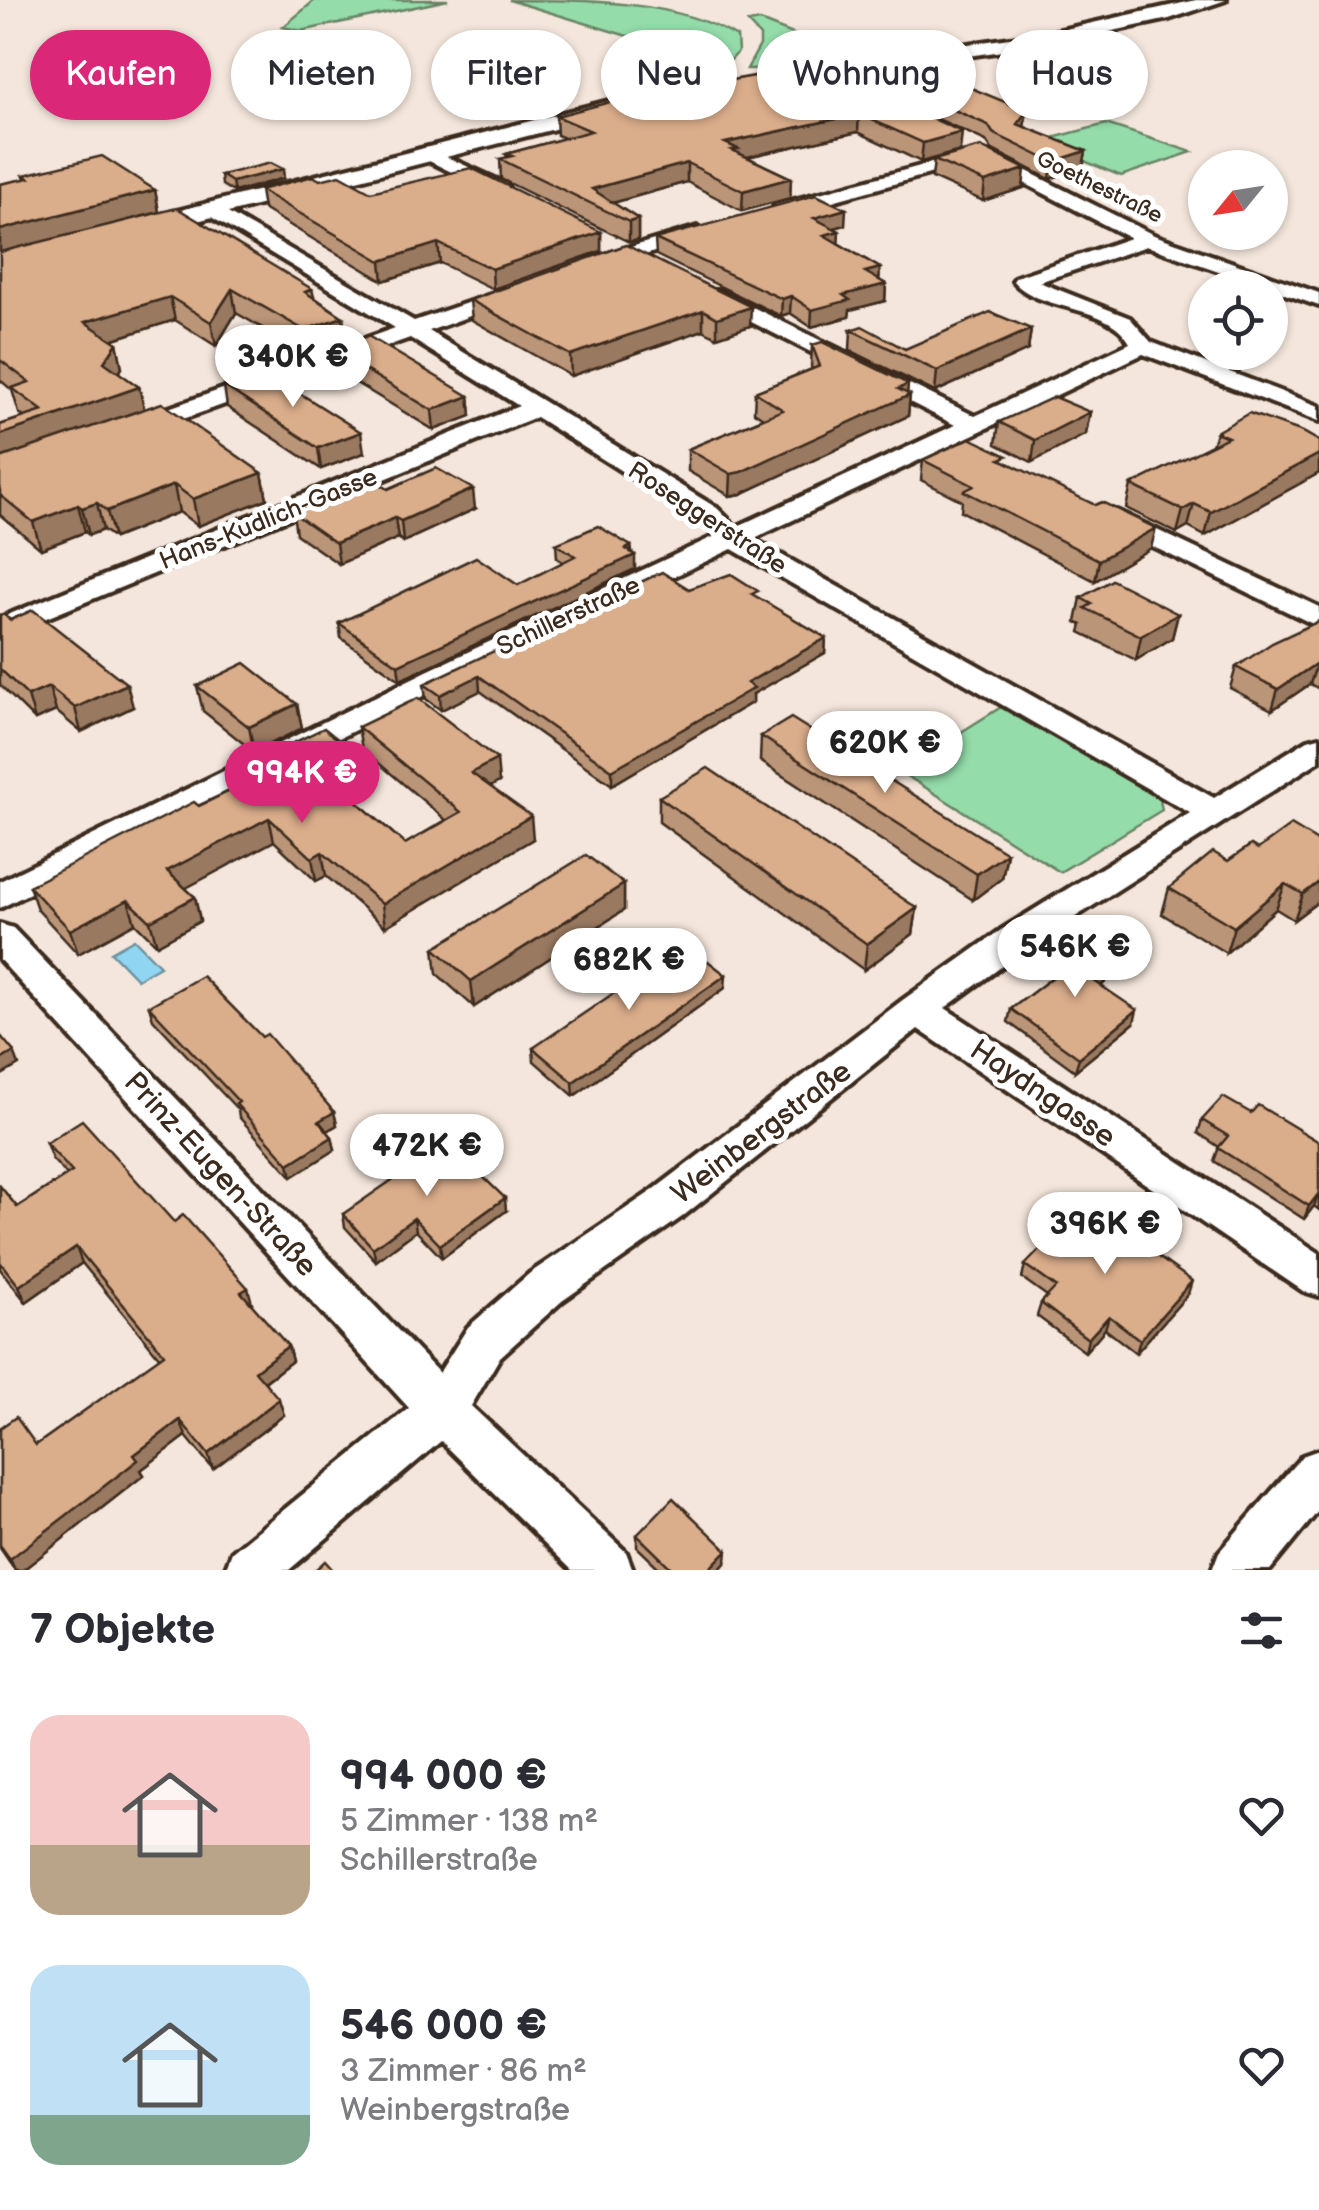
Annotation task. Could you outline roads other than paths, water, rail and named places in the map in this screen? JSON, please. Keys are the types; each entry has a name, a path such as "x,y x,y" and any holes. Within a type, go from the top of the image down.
{"street":[{"path":"976,50 1103,31 1217,0"},
{"path":"746,82 757,80"},
{"path":"112,235 601,110"},
{"name":"Goethestraße","path":"758,216 972,148 1147,238 1319,300"},
{"path":"427,153 521,199"},
{"name":"Roseggerstraße","path":"206,209 413,330 708,514 732,538 1215,813"},
{"path":"573,272 721,226"},
{"path":"597,237 664,270"},
{"path":"1147,238 1023,281 1124,322 1138,333 1142,346 1319,414"},
{"path":"110,437 536,286"},
{"path":"699,288 968,437"},
{"name":"Schillerstraße","path":"0,896 438,677 732,538 968,437 1142,346"},
{"name":"Hans-Kudlich-Gasse","path":"0,628 536,408"},
{"path":"1097,509 1319,618"},
{"name":"Weinbergstraße","path":"250,1570 442,1410 484,1342 546,1288 667,1204 917,1009 1014,939 1319,748"},
{"name":"Prinz-Eugen-Straße","path":"0,937 442,1410 608,1570"},
{"name":"Haydngasse","path":"917,1009 1319,1277"},
{"path":"1237,1570 1319,1472"}],"water":[{"path":"134,939 160,966 137,979 111,952"}]}
